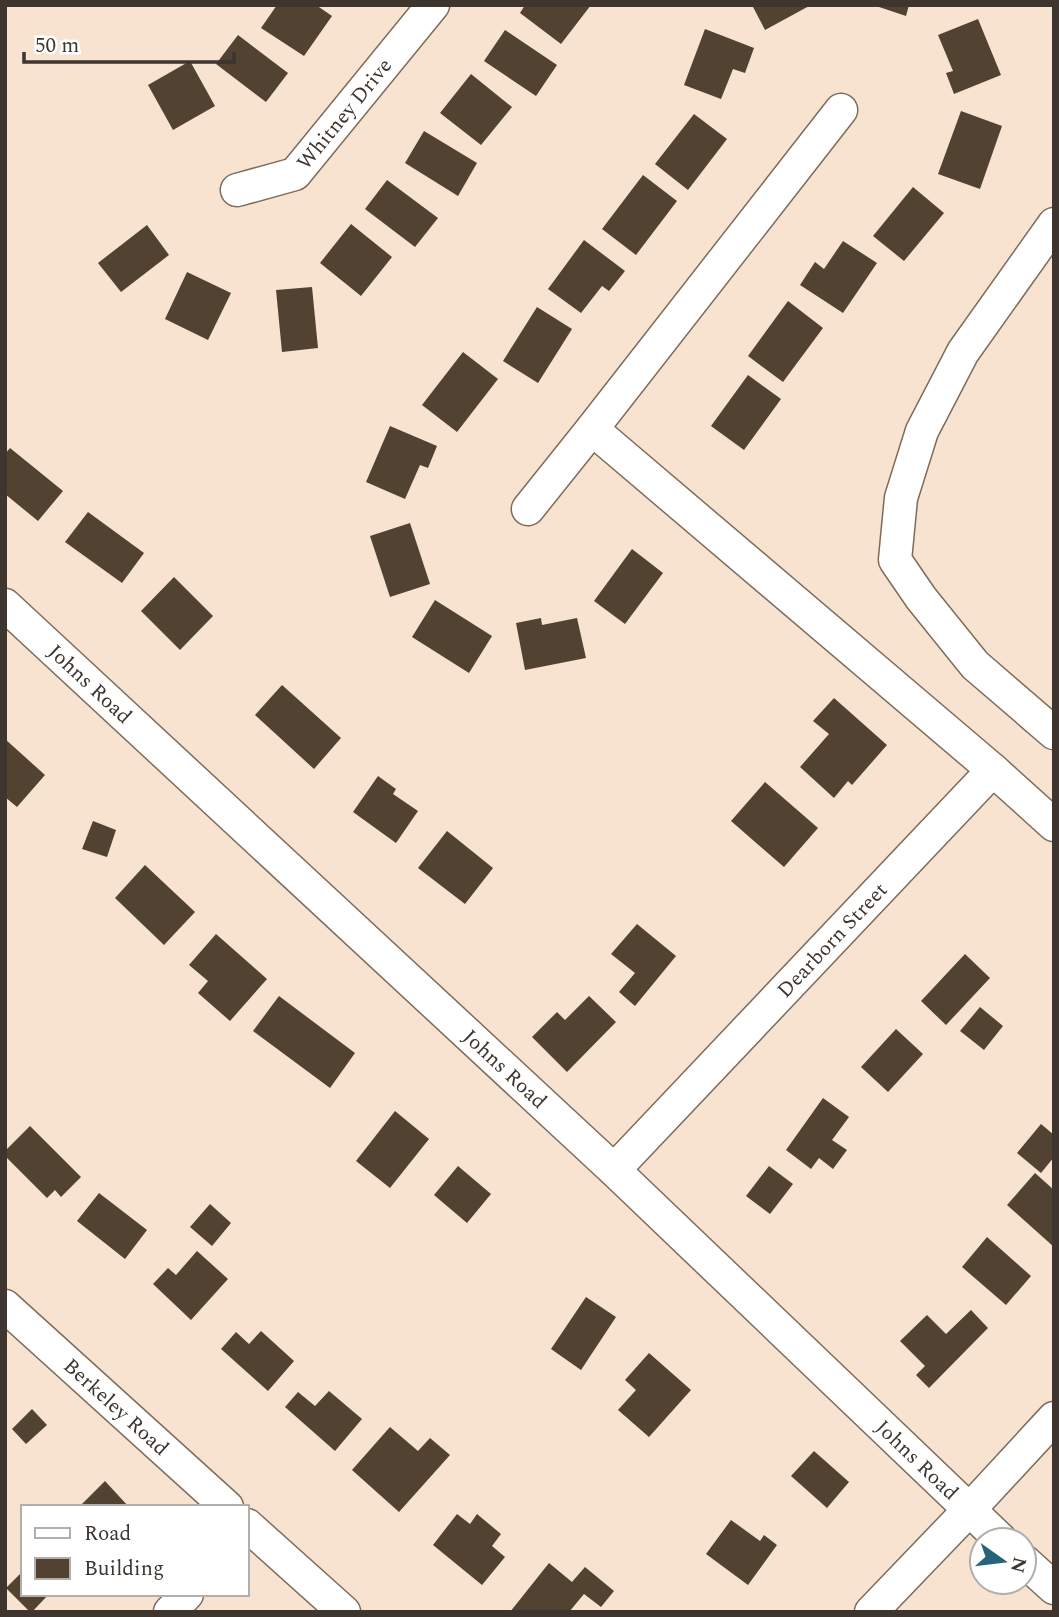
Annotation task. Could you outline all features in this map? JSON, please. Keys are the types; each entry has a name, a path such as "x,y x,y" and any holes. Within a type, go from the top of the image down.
{"street":[{"name":"Whitney Drive","path":"237,190 295,174 433,5"},
{"path":"528,509 841,110"},
{"path":"1054,224 963,352 922,430 901,498 895,560 921,598 975,665 1054,733"},
{"path":"592,429 1054,825"},
{"name":"Johns Road","path":"5,605 614,1170 986,1526"},
{"name":"Dearborn Street","path":"614,1170 993,770"},
{"name":"Berkeley Road","path":"5,1306 225,1505"},
{"path":"871,1612 1054,1418"},
{"path":"248,1529 344,1612"},
{"path":"1038,1574 1054,1588"},
{"path":"170,1612 185,1596"}],"building":[{"path":"277,5 316,5 332,16 304,56 261,28"},
{"path":"525,5 591,5 561,44 520,13"},
{"path":"752,5 811,5 765,30"},
{"path":"873,5 909,5 906,16"},
{"path":"978,19 1001,75 954,94 946,73 953,71 938,35"},
{"path":"705,29 754,48 745,73 733,69 721,99 684,85"},
{"path":"505,30 557,65 536,96 484,61"},
{"path":"238,35 288,73 266,102 216,64"},
{"path":"190,61 215,106 173,130 148,85"},
{"path":"471,74 512,107 481,145 440,113"},
{"path":"961,111 1002,126 980,189 938,174"},
{"path":"694,114 727,139 688,190 655,164"},
{"path":"424,131 477,163 458,196 405,163"},
{"path":"643,175 677,201 636,255 602,229"},
{"path":"387,180 438,218 415,247 365,209"},
{"path":"913,187 944,213 904,261 873,236"},
{"path":"351,224 392,257 361,296 320,263"},
{"path":"147,225 169,255 121,292 98,263"},
{"path":"584,240 625,271 609,291 602,286 581,313 548,289"},
{"path":"843,241 877,263 843,313 800,285 815,262 824,269"},
{"path":"187,272 231,293 208,340 165,319"},
{"path":"312,287 318,348 282,352 276,290"},
{"path":"788,301 823,328 783,382 748,356"},
{"path":"537,307 572,329 538,383 503,361"},
{"path":"463,352 498,379 457,432 422,405"},
{"path":"748,375 781,399 744,450 711,426"},
{"path":"390,426 437,446 428,468 420,465 405,499 366,482"},
{"path":"10,448 63,491 38,521 5,494 5,454"},
{"path":"88,512 144,553 122,583 65,542"},
{"path":"410,523 430,584 390,597 370,536"},
{"path":"632,549 663,573 625,624 594,601"},
{"path":"174,577 213,616 180,650 141,611"},
{"path":"435,600 492,636 469,673 412,637"},
{"path":"541,618 542,625 577,618 586,658 525,670 516,623"},
{"path":"282,685 341,738 314,769 255,715"},
{"path":"834,698 887,745 852,785 848,781 834,798 800,767 829,734 813,721"},
{"path":"5,739 45,775 17,807 5,797"},
{"path":"378,776 396,789 393,794 418,811 396,843 353,812"},
{"path":"765,782 818,828 784,867 731,821"},
{"path":"93,821 116,830 107,857 82,849"},
{"path":"447,831 493,868 465,904 418,868"},
{"path":"145,865 195,912 164,945 115,898"},
{"path":"637,924 676,956 635,1006 619,992 635,973 611,954"},
{"path":"216,934 267,979 230,1021 198,993 208,981 189,965"},
{"path":"965,954 990,978 946,1025 921,1001"},
{"path":"279,996 355,1053 330,1088 253,1031"},
{"path":"589,996 616,1022 567,1072 532,1037 557,1012 565,1020"},
{"path":"980,1007 1003,1026 984,1050 960,1031"},
{"path":"896,1029 923,1054 888,1092 861,1067"},
{"path":"823,1098 849,1117 832,1140 847,1150 833,1169 819,1158 811,1169 786,1150"},
{"path":"395,1111 429,1139 390,1188 356,1161"},
{"path":"1041,1124 1054,1135 1054,1157 1041,1173 1017,1153"},
{"path":"30,1126 81,1177 61,1197 55,1190 47,1198 5,1156 5,1151"},
{"path":"458,1166 491,1194 467,1223 434,1195"},
{"path":"769,1166 793,1184 770,1214 746,1196"},
{"path":"1035,1173 1054,1190 1054,1247 1007,1205"},
{"path":"99,1193 147,1230 125,1259 77,1221"},
{"path":"210,1204 231,1223 212,1246 190,1227"},
{"path":"987,1237 1031,1276 1006,1305 962,1267"},
{"path":"197,1251 228,1279 191,1320 153,1284 168,1268 176,1275"},
{"path":"586,1297 616,1317 581,1370 551,1349"},
{"path":"971,1310 988,1328 929,1388 916,1375 925,1366 900,1341 927,1315 946,1334"},
{"path":"261,1331 294,1361 268,1391 221,1349 236,1332 249,1344"},
{"path":"649,1353 691,1390 649,1437 618,1410 636,1390 625,1380"},
{"path":"329,1391 362,1419 335,1451 285,1407 298,1392 315,1406"},
{"path":"32,1409 47,1425 26,1444 12,1429"},
{"path":"390,1427 418,1451 430,1438 450,1455 399,1512 352,1470"},
{"path":"814,1451 849,1482 827,1508 791,1476"},
{"path":"105,1481 127,1505 81,1505"},
{"path":"457,1514 470,1524 477,1514 501,1534 492,1546 505,1557 482,1585 433,1545"},
{"path":"731,1520 760,1541 764,1535 777,1545 748,1585 706,1554"},
{"path":"549,1563 572,1582 585,1567 614,1591 601,1607 584,1594 569,1612 510,1612"},
{"path":"21,1573 21,1596 47,1596 30,1612 6,1588"}]}
